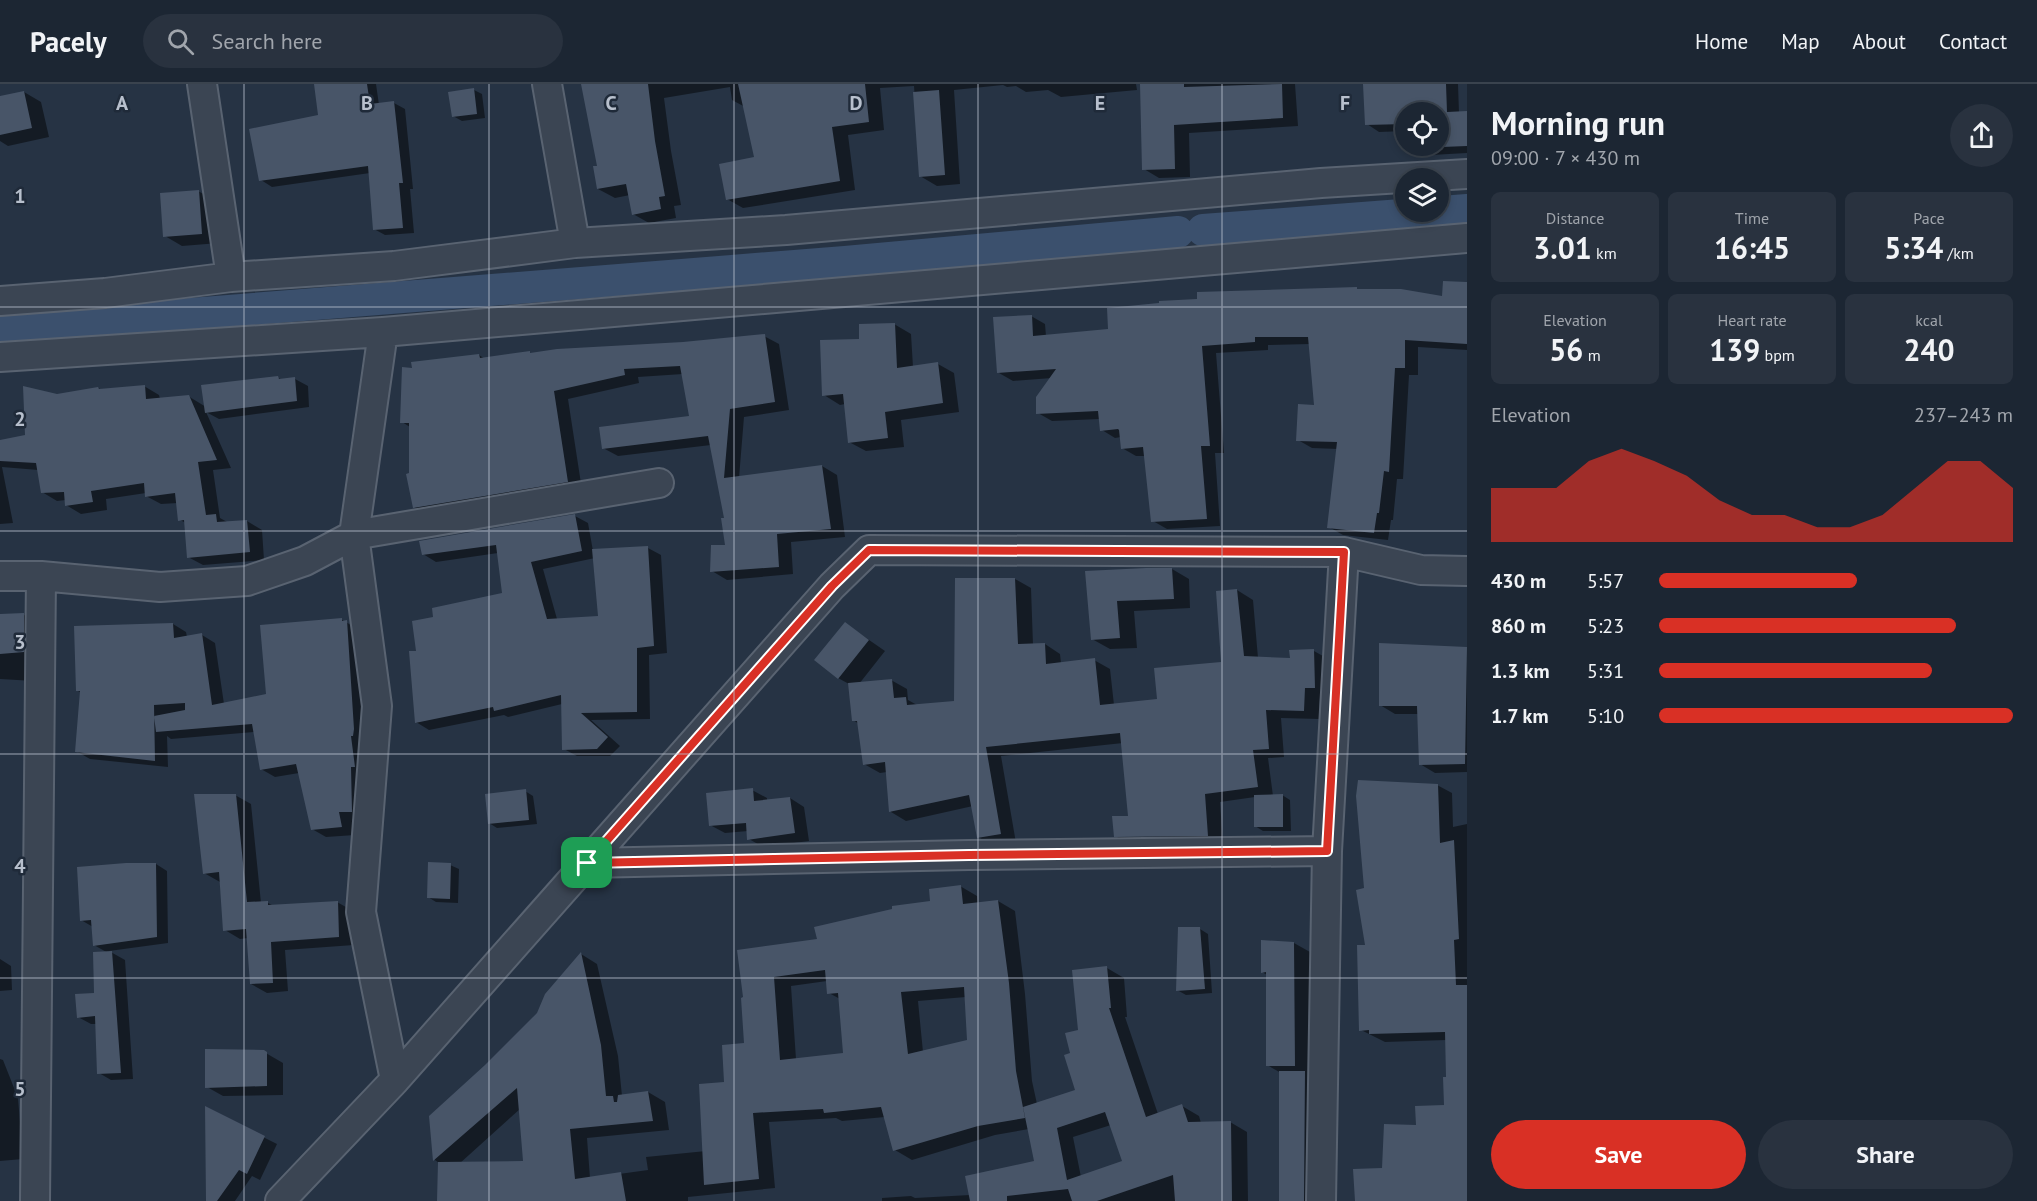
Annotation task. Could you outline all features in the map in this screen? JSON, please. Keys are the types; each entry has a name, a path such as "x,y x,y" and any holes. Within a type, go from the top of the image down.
{"street":[{"path":"202,84 231,277"},
{"path":"547,84 575,243"},
{"path":"0,301 105,293 231,277 394,266 575,243 786,230 1309,184 1467,174"},
{"path":"0,357 383,332 1467,238"},
{"path":"383,332 354,535 377,706 361,912 395,1080"},
{"path":"0,576 42,576 160,587 247,581 305,561 354,535 659,483"},
{"path":"280,1201 395,1080 832,586 869,550 1344,552 1421,570 1467,571"},
{"path":"1321,1201 1327,851 1344,552"},
{"path":"35,1201 42,576"},
{"path":"587,863 969,855 1327,851"}],"building":[{"path":"314,84 367,84 370,104 394,101 403,183 399,183 403,228 373,230 368,166 259,181 249,129 318,115"},
{"path":"581,84 648,84 665,196 659,197 661,209 632,215 626,184 597,189 593,166 597,166"},
{"path":"738,84 865,84 869,122 832,127 840,181 726,200 719,164 754,157"},
{"path":"1140,84 1184,84 1184,87 1282,84 1283,118 1174,125 1175,169 1142,170"},
{"path":"1363,84 1446,84 1447,102 1395,102 1395,124 1365,125"},
{"path":"474,88 477,114 452,117 448,92"},
{"path":"939,90 945,175 919,177 913,92"},
{"path":"24,91 32,128 0,135 0,96"},
{"path":"1467,111 1467,146 1449,147 1449,112"},
{"path":"199,190 202,234 163,237 160,193"},
{"path":"1443,281 1467,282 1467,344 1405,340 1405,368 1395,368 1389,472 1384,471 1374,533 1327,528 1337,442 1296,441 1298,404 1314,405 1308,337 1255,337 1255,342 1202,346 1210,446 1201,446 1207,519 1151,522 1143,447 1121,449 1118,429 1100,431 1098,411 1036,414 1036,397 1056,369 997,373 993,317 1032,315 1033,336 1108,329 1107,308 1197,299 1197,292 1357,287 1357,289 1401,289 1442,296"},
{"path":"895,323 897,368 938,362 943,403 885,412 888,438 848,443 843,394 822,396 820,340 859,339 859,324"},
{"path":"765,334 775,402 730,409 724,478 822,465 831,529 777,534 779,567 710,572 711,545 725,545 721,518 724,518 708,436 602,449 599,427 689,416 680,366 624,369 625,375 554,391 568,482 413,508 406,474 409,473 409,423 400,423 402,367 412,368 411,362 479,354 480,358 530,351 530,353 557,349 683,342"},
{"path":"278,376 279,379 295,377 297,401 205,413 201,385"},
{"path":"145,385 146,399 189,395 217,460 198,462 206,515 216,514 217,522 247,520 250,552 187,558 184,520 178,521 175,493 145,497 144,483 91,491 93,502 65,506 64,492 41,493 36,463 0,461 0,440 25,435 23,386 57,394 98,387 99,389"},
{"path":"575,514 582,551 531,562 547,619 598,616 592,549 648,546 654,646 637,648 637,712 581,713 608,737 597,749 562,750 561,695 494,711 493,707 415,723 409,651 416,651 412,621 433,617 432,608 502,593 496,545 422,555 419,541"},
{"path":"1172,568 1174,599 1117,601 1120,638 1091,640 1085,571"},
{"path":"955,578 1015,578 1018,644 1045,643 1046,664 1095,658 1100,705 1157,699 1154,668 1221,662 1216,591 1237,589 1244,656 1290,658 1289,650 1314,649 1315,688 1305,688 1304,711 1266,710 1269,749 1253,750 1258,787 1205,794 1208,836 1114,837 1112,816 1128,816 1120,733 986,747 1001,834 977,838 969,795 889,812 885,762 863,765 857,721 852,721 848,683 892,679 894,698 906,697 907,705 954,701"},
{"path":"24,613 24,652 0,654 0,614"},
{"path":"342,618 342,621 347,620 354,729 353,736 351,736 355,767 351,767 352,812 339,812 342,827 311,830 296,764 260,770 252,724 156,732 154,718 155,761 75,752 80,691 76,691 74,626 173,623 174,638 202,633 212,705 266,694 260,625","holes":["185,703 185,710 154,716 154,705"]},
{"path":"845,622 869,640 838,679 814,660"},
{"path":"1379,643 1467,647 1465,764 1419,765 1417,706 1379,706"},
{"path":"1358,780 1438,784 1440,843 1454,840 1459,939 1454,940 1456,985 1467,985 1467,1201 1355,1201 1353,1169 1382,1168 1384,1124 1416,1125 1415,1106 1444,1105 1443,1077 1446,1077 1445,1032 1369,1034 1369,1030 1359,1031 1357,945 1365,945 1356,890 1364,888 1356,796"},
{"path":"753,788 754,801 790,797 795,833 747,840 746,823 709,826 706,793"},
{"path":"526,789 529,820 488,824 485,794"},
{"path":"194,794 236,794 247,902 268,901 268,905 338,901 339,937 271,942 273,983 250,984 246,929 223,931 219,872 203,874"},
{"path":"1283,794 1283,827 1254,827 1254,795"},
{"path":"428,862 451,863 450,899 427,898"},
{"path":"156,863 157,937 93,946 91,920 80,921 77,867"},
{"path":"961,885 963,904 998,900 1009,983 1016,1071 1025,1118 978,1126 893,1151 881,1107 824,1113 823,1109 753,1113 759,1179 704,1185 699,1084 724,1082 722,1045 744,1043 741,998 743,997 737,950 817,939 814,927 892,909 892,906 930,901 929,889","holes":["825,970 827,994 838,993 843,1053 780,1060 774,977","964,987 967,1040 908,1054 901,992"]},
{"path":"1178,927 1200,927 1205,989 1176,991"},
{"path":"1261,940 1294,942 1295,1066 1266,1066 1266,972 1261,973"},
{"path":"112,951 121,1073 97,1074 95,1016 77,1018 75,994 94,993 93,952"},
{"path":"581,952 601,1045 606,1096 613,1096 614,1102 617,1102 618,1095 648,1091 653,1121 570,1129 575,1179 621,1172 626,1201 437,1201 438,1162 523,1161 517,1088 433,1161 429,1116 537,1013 545,994"},
{"path":"1107,966 1111,1008 1109,1008 1146,1117 1182,1104 1188,1122 1231,1121 1232,1201 1175,1201 1173,1175 1097,1201 1072,1201 1068,1189 1007,1196 1007,1201 970,1201 965,1176 1034,1161 1023,1107 1075,1090 1064,1055 1070,1053 1065,1033 1078,1030 1072,970","holes":["1105,1112 1122,1161 1067,1180 1057,1128"]},
{"path":"205,1049 264,1050 267,1052 267,1086 205,1088"},
{"path":"1279,1071 1305,1071 1304,1201 1279,1201"},
{"path":"205,1106 265,1136 247,1174 239,1170 217,1201 206,1201"}],"waterway":[{"path":"1203,230 1467,210"},
{"path":"0,329 845,262 1178,232"}],"route":[{"path":"869,550 1344,552 1327,851 969,855 587,863 832,586 869,550"}]}
